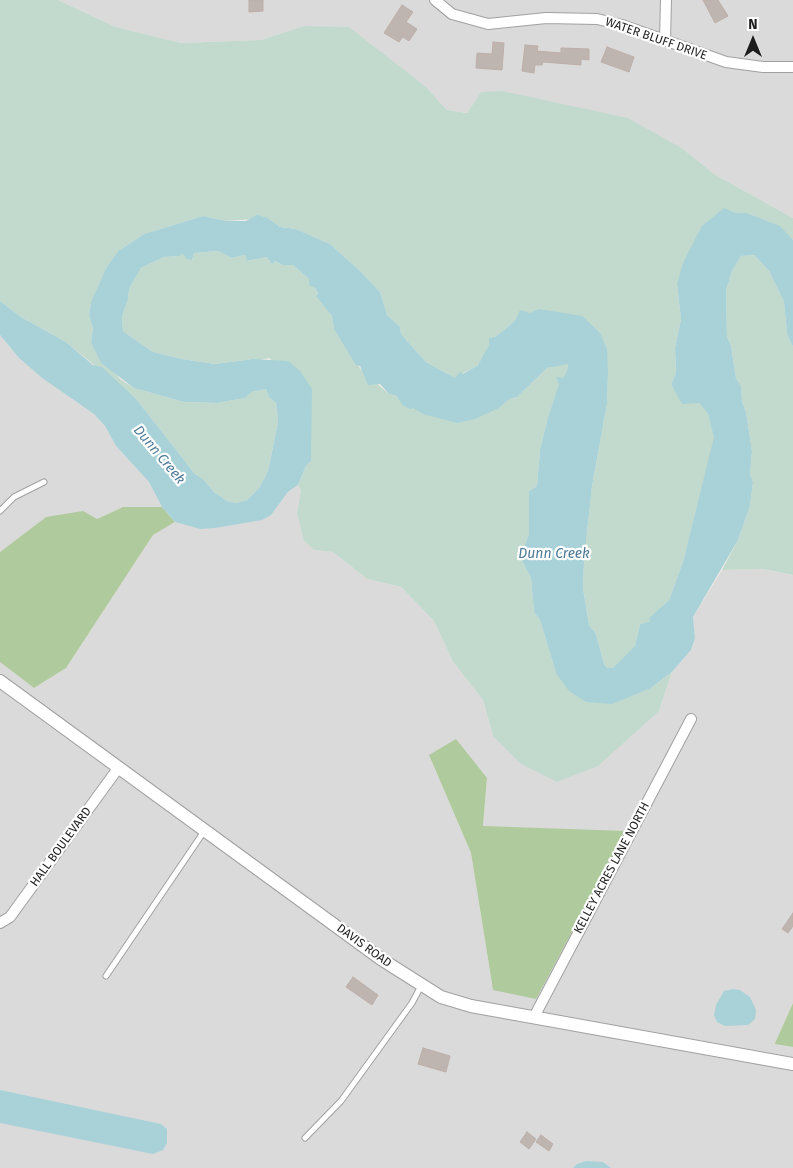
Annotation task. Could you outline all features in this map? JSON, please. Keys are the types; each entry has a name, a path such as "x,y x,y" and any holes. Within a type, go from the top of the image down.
{"street":[{"name":"WATER BLUFF DRIVE","path":"435,0 452,14 488,24 546,18 597,19 622,25 726,62 763,67 793,67"},
{"path":"665,41 666,0"},
{"name":"DAVIS ROAD","path":"0,681 382,959 441,997 456,1002 534,1017 793,1064"},
{"name":"KELLEY ACRES LANE NORTH","path":"534,1017 691,719"},
{"name":"HALL BOULEVARD","path":"0,923 10,916 119,767"}],"lane":[{"path":"0,511 14,496 44,482"},
{"path":"106,976 205,830"},
{"path":"305,1138 341,1101 412,1003 421,985"}],"shaded area":[{"path":"58,0 793,0 793,218 714,174 683,149 481,93 467,113 447,110 426,87 304,26 261,40 181,43 116,27"},
{"path":"0,335 19,358 42,378 94,414 105,426 116,446 149,482 162,507 123,507 97,519 46,517 0,552"},
{"path":"298,485 301,490 297,513 314,550 333,552 367,579 401,587 434,621 453,662 483,700 493,736 659,711 672,672 691,650 695,638 693,617 722,570 763,569 793,575 793,1003 775,1043 793,1047 793,1059 477,1003 432,988 0,676 0,662 34,688 66,668 153,535 175,522 200,529 271,515 288,492","holes":["429,755 487,778 483,826 493,990 471,853"]},
{"path":"0,687 397,975 436,1000 793,1067 793,1168 0,1168"}],"green space":[{"path":"0,0 58,0 116,27 181,43 261,40 304,26 349,27 426,87 447,110 467,113 481,92 502,91 628,118 683,149 714,174 793,218 793,240 779,226 747,213 735,213 677,284 681,319 675,348 676,373 671,384 693,402 699,403 708,414 715,437 683,562 669,600 649,619 652,621 640,624 635,646 622,661 613,668 607,668 604,664 596,634 589,625 583,588 592,486 607,404 608,373 515,321 495,337 478,365 455,378 426,362 401,334 400,327 387,315 380,292 330,244 296,229 280,227 268,218 226,221 203,216 144,234 118,251 106,268 91,303 89,316 93,328 91,342 120,379 134,388 184,402 217,403 245,398 252,392 266,389 269,397 276,403 278,422 268,471 259,488 247,500 236,503 227,501 214,492 203,479 195,474 137,400 66,342 21,317 0,301"},
{"path":"218,251 232,258 245,255 248,261 267,257 282,265 293,265 309,279 315,288 317,296 332,316 334,329 362,371 389,394 397,396 423,414 499,408 510,399 517,397 547,368 564,363 568,364 563,379 557,378 560,383 548,417 540,450 537,486 529,491 529,534 520,557 531,578 534,612 540,620 556,673 651,688 672,672 659,711 598,766 557,782 521,764 493,736 483,700 453,662 434,621 401,587 367,579 333,552 314,550 304,540 297,513 301,490 298,485 306,466 311,461 310,432 283,362 274,362 269,358 215,364 182,359 153,352 123,331 122,316 128,300 129,289 141,268 164,257 180,256 182,252 192,260 194,253"},
{"path":"754,255 769,271 784,302 787,334 793,347 793,575 763,569 722,570 738,540 750,506 753,482 750,474 752,451 746,412 727,336 726,291 732,271 741,256"},
{"path":"123,507 162,507 175,522 153,535 66,668 34,688 0,662 0,552 46,517 83,511 97,519"},
{"path":"456,739 487,778 483,826 626,831 536,999 493,990 471,853 429,755"},
{"path":"793,1003 793,1047 775,1044 775,1043"}],"water":[{"name":"Dunn Creek","path":"724,208 735,213 747,213 780,226 793,240 793,347 787,334 784,302 769,271 754,255 741,256 732,271 726,291 727,336 731,346 736,378 741,386 742,401 746,412 752,451 750,474 753,482 750,506 738,540 693,617 695,638 691,650 672,672 651,688 612,704 586,702 569,691 556,673 540,620 534,612 531,578 520,557 529,534 529,491 537,486 540,450 559,384 556,377 563,378 568,364 547,368 517,397 475,419 457,423 423,414 413,408 410,409 402,405 397,396 389,394 380,384 368,385 360,366 356,365 334,329 332,316 316,296 318,293 315,288 309,285 309,279 293,265 282,265 275,261 272,264 267,257 247,261 245,255 232,258 218,251 194,253 192,260 187,259 182,253 180,256 164,257 141,268 129,289 128,300 122,316 123,331 153,352 182,359 215,364 253,359 288,361 300,371 312,389 311,461 306,466 298,485 288,492 271,515 262,520 200,529 175,522 162,507 149,482 116,446 105,426 94,414 42,378 19,358 0,335 0,301 21,317 66,342 93,365 102,367 137,400 195,474 203,479 214,492 227,501 236,503 247,500 259,488 268,471 278,422 276,403 269,397 266,389 252,392 245,398 217,403 184,402 134,388 101,363 91,342 93,328 89,316 91,302 106,268 118,251 144,234 203,216 226,221 246,221 257,215 268,218 280,227 296,229 330,244 380,292 387,315 400,327 401,334 426,362 455,378 460,372 463,374 478,365 489,345 489,338 495,337 515,321 520,310 530,313 539,309 582,316 600,333 607,349 608,373 607,404 592,486 583,588 589,625 596,634 604,664 607,668 613,668 635,646 640,624 651,621 648,619 669,600 683,562 714,437 708,414 699,403 682,404 671,384 676,373 675,348 681,319 677,284 683,263 702,226"},
{"path":"740,990 750,997 756,1010 755,1019 748,1025 725,1026 717,1022 714,1015 716,1005 724,991"},
{"path":"0,1090 161,1124 167,1129 167,1143 163,1150 153,1154 0,1123"},
{"path":"586,1161 603,1162 611,1168 573,1168 577,1164"}],"building":[{"path":"249,0 263,0 263,11 249,12"},
{"path":"703,0 718,0 728,16 715,23"},
{"path":"402,5 413,12 406,22 417,29 409,41 403,37 399,42 384,33"},
{"path":"493,42 504,43 502,70 476,68 477,53 492,54"},
{"path":"525,45 538,46 537,51 561,53 561,48 589,49 589,60 581,59 581,65 543,62 542,65 535,65 534,73 522,71"},
{"path":"607,47 634,57 629,72 601,62"},
{"path":"793,913 793,926 788,933 782,929"},
{"path":"353,977 378,995 372,1005 346,987"},
{"path":"423,1048 450,1056 446,1072 418,1064"},
{"path":"527,1132 536,1139 529,1149 520,1142"},
{"path":"541,1135 553,1144 549,1151 536,1142"}]}
